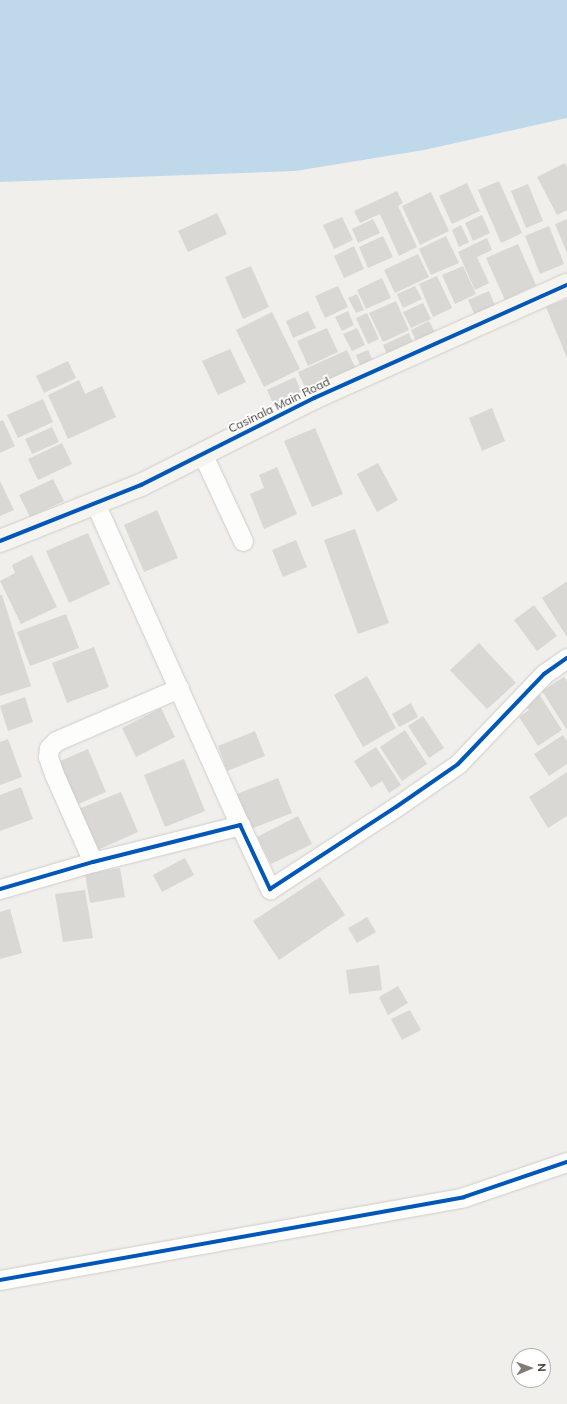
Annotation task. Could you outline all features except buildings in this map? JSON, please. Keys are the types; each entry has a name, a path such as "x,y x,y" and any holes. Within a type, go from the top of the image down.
{"street":[{"name":"Casinala Main Road","path":"0,541 141,485 314,398 567,285"},
{"path":"202,453 243,541"},
{"path":"95,503 270,889 396,807 458,764 544,674 567,658"},
{"path":"93,862 54,774 48,757 49,748 56,741 179,688"},
{"path":"0,889 93,862 240,825"},
{"path":"0,1280 464,1197 567,1162"}],"water":[{"path":"0,0 567,0 567,118 424,150 295,171 0,182"}],"cycle path":[{"path":"0,541 141,485 314,398 567,285"},
{"path":"0,889 93,862 240,825 270,889 396,807 458,764 544,674 567,658"},
{"path":"0,1280 464,1197 567,1162"}]}
